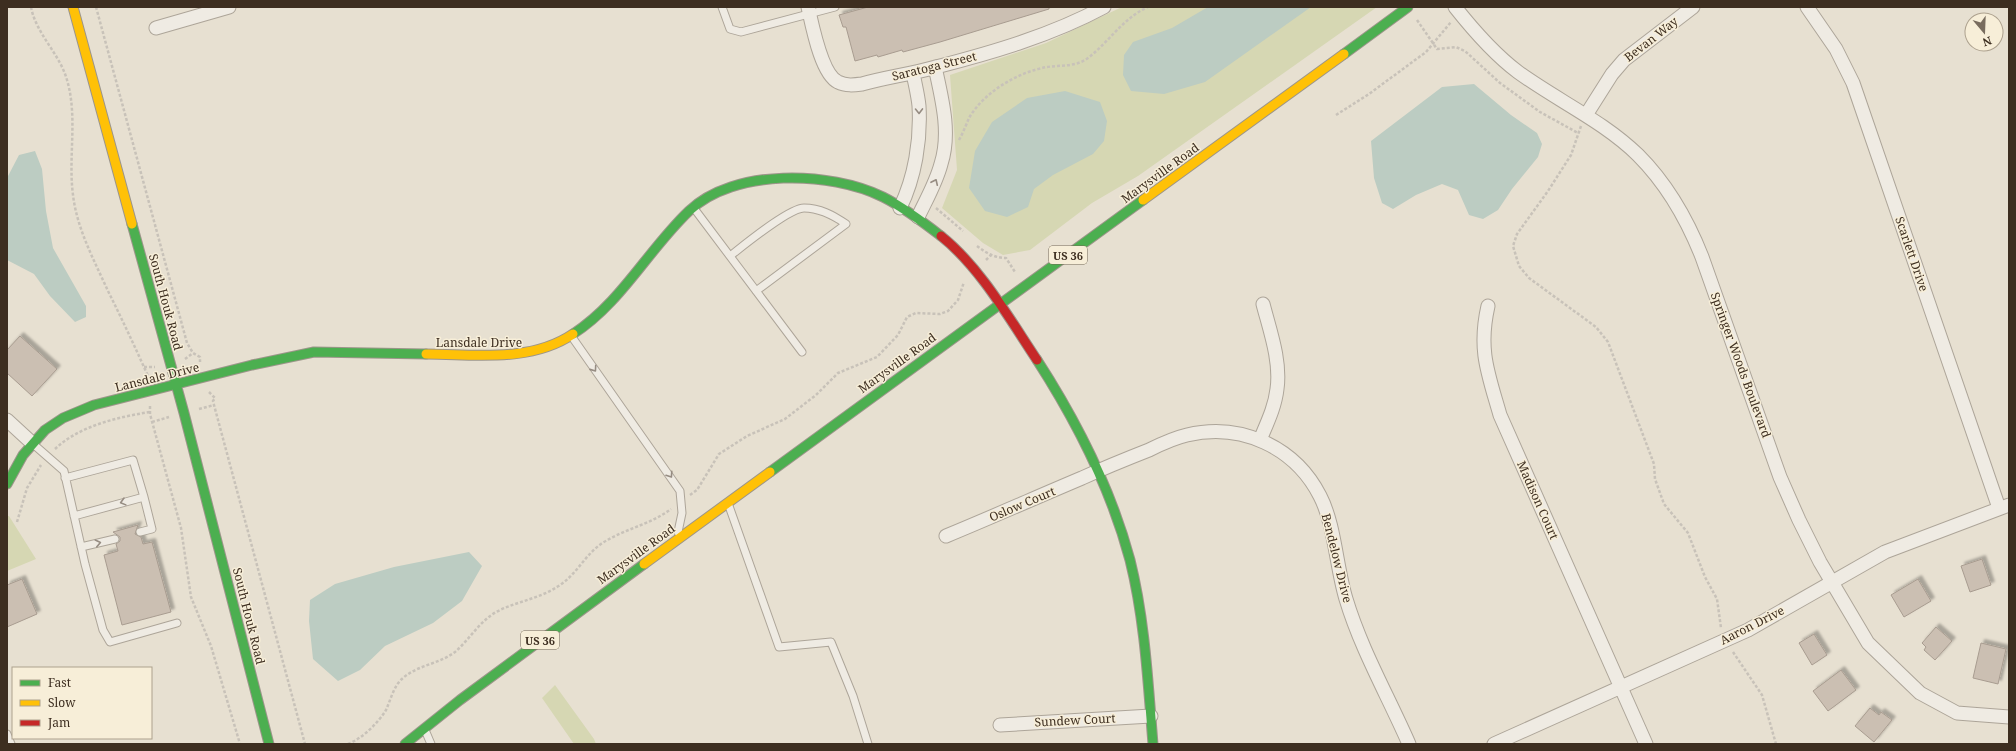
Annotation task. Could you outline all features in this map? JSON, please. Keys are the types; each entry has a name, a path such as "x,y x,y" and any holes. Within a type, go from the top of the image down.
{"main road":[{"name":"South Houk Road","path":"73,7 175,384 269,744"},
{"name":"Marysville Road","path":"405,744 466,695 677,539 1408,7"},
{"name":"Lansdale Drive","path":"7,484 20,458 32,443 63,418 85,408 175,384 286,357 314,352 531,354 572,337 586,327 612,300 662,239 693,207 707,198 734,187 778,178 814,179 850,186 882,196 900,208 918,217 953,246 976,272 1053,383 1082,435 1124,539 1136,589 1147,660 1153,744"}],"street":[{"path":"156,28 208,10 229,7"},
{"name":"Saratoga Street","path":"809,11 825,67 836,81 846,85 862,84 887,77 935,68 1020,43 1073,23 1104,7"},
{"name":"Bevan Way","path":"1586,115 1612,74 1624,60 1638,47 1693,7"},
{"name":"Scarlett Drive","path":"1807,7 1836,49 1853,83 2004,507"},
{"name":"Springer Woods Boulevard","path":"1458,11 1477,34 1518,72 1613,134 1642,160 1676,202 1692,231 1780,478 1799,520 1868,643 1920,693 1957,713 2009,717"},
{"path":"918,217 942,163 945,142 945,121 935,68"},
{"path":"900,208 907,194 915,162 919,127 919,104 913,73"},
{"path":"1260,440 1273,408 1278,376 1277,361 1264,304"},
{"name":"Madison Court","path":"1488,306 1483,326 1483,347 1486,367 1500,415 1646,744"},
{"path":"7,420 32,443"},
{"name":"Bendelow Drive","path":"1097,471 1186,435 1220,431 1244,434 1279,449 1298,466 1314,484 1321,498 1328,516 1337,564 1346,600 1360,636 1409,744"},
{"name":"Oslow Court","path":"946,536 1097,471"},
{"name":"Aaron Drive","path":"1494,744 1766,620 1885,552 2004,507"},
{"name":"Sundew Court","path":"1000,725 1151,716"}],"lane":[{"path":"722,7 730,29 741,32 809,11 835,7"},
{"path":"693,207 802,352"},
{"path":"730,256 772,224 803,208 830,212 846,224 756,291"},
{"path":"572,337 680,491 682,513 677,539"},
{"path":"32,443 64,471 81,547 103,630 110,642 177,623"},
{"path":"65,478 133,460 152,529 140,532"},
{"path":"74,516 144,497"},
{"path":"728,502 779,647 831,642 853,696 868,744"},
{"path":"81,547 114,539"},
{"path":"425,728 431,744"},
{"path":"7,734 11,744"}],"path":[{"path":"32,7 37,24 61,65 68,86 72,117 73,195 78,220 87,246 150,379 150,412 181,528 191,597 208,639 240,744"},
{"path":"96,7 187,343 193,354 200,357"},
{"path":"958,148 970,117 980,103 996,90 1028,73 1046,67 1077,64 1087,59 1133,15 1148,7"},
{"path":"1408,7 1437,48 1456,47 1465,51 1500,82 1540,112 1578,133"},
{"path":"1336,115 1376,90 1426,52 1432,42 1458,11"},
{"path":"1586,115 1571,154 1517,234 1513,246 1514,254 1519,266 1529,278 1596,327 1608,342 1654,464 1655,479 1664,504 1688,533 1705,577 1717,599 1718,611 1725,640 1762,695 1776,744"},
{"path":"925,202 937,208 964,231"},
{"path":"937,208 939,203"},
{"path":"974,242 991,255 1006,258 1010,266 1027,285"},
{"path":"215,398 213,401 216,413 305,744"},
{"path":"17,522 27,488 47,457 60,444 84,430 95,426 150,412"}],"green space":[{"path":"1122,7 1377,7 1138,176 1092,203 1030,250 1003,255 983,243 942,208 957,170 950,75 1046,43"},
{"path":"7,516 9,516 36,559 7,571"},
{"path":"555,685 594,739 596,744 574,744 542,698"}],"shaded area":[{"path":"1208,7 1311,7 1205,82 1164,94 1131,91 1123,75 1124,55 1133,42 1172,28"},
{"path":"1474,84 1511,115 1537,133 1542,144 1538,157 1512,189 1498,210 1483,219 1469,215 1458,190 1442,184 1416,195 1393,209 1382,203 1374,178 1371,141 1442,87"},
{"path":"1065,91 1100,102 1107,121 1104,141 1093,154 1053,175 1034,189 1028,207 1007,217 985,211 969,188 975,151 992,122 1027,98"},
{"path":"35,151 42,169 46,211 53,248 86,306 86,317 75,322 50,296 34,274 7,260 7,178 19,155"},
{"path":"469,552 482,566 462,601 433,623 385,646 360,670 338,681 313,659 309,621 310,600 335,584 394,567"}],"building":[{"path":"868,7 1049,7 1049,9 903,52 902,50 878,57 877,55 855,61 846,27 843,27 839,15"},
{"path":"20,336 57,369 32,396 7,373 7,350"},
{"path":"138,525 135,534 141,537 143,544 152,542 171,612 122,625 104,555 118,551 116,544 120,541 120,537 113,532"},
{"path":"1982,559 1991,585 1970,592 1961,566"},
{"path":"22,579 37,614 7,627 7,585"},
{"path":"1918,579 1931,601 1904,617 1891,595"},
{"path":"1936,627 1952,641 1935,660 1924,650 1926,647 1922,643"},
{"path":"1814,634 1827,655 1812,665 1799,643"},
{"path":"1981,643 2006,649 1998,684 1973,678"},
{"path":"1841,670 1856,690 1828,711 1813,691"},
{"path":"1870,708 1879,715 1881,712 1892,720 1874,742 1855,726"}],"traffic: fast":[{"path":"1344,54 1408,7"},
{"path":"573,334 606,307 660,242 689,211 708,197 731,187 756,181 783,178 837,182 861,188 883,197 920,220 941,236"},
{"path":"770,472 1143,200"},
{"path":"132,224 184,413 269,744"},
{"path":"7,484 23,455 45,430 63,418 94,405 252,365 314,352 426,354"},
{"path":"1037,360 1066,407 1103,482 1130,560 1143,629 1153,744"},
{"path":"405,744 460,700 644,564"}],"traffic: slow":[{"path":"73,7 132,224"},
{"path":"1143,200 1344,54"},
{"path":"426,354 502,355 521,353 556,343 573,334"},
{"path":"644,564 770,472"}],"traffic: jam":[{"path":"941,236 969,263 981,278 1005,310 1037,360"}]}
